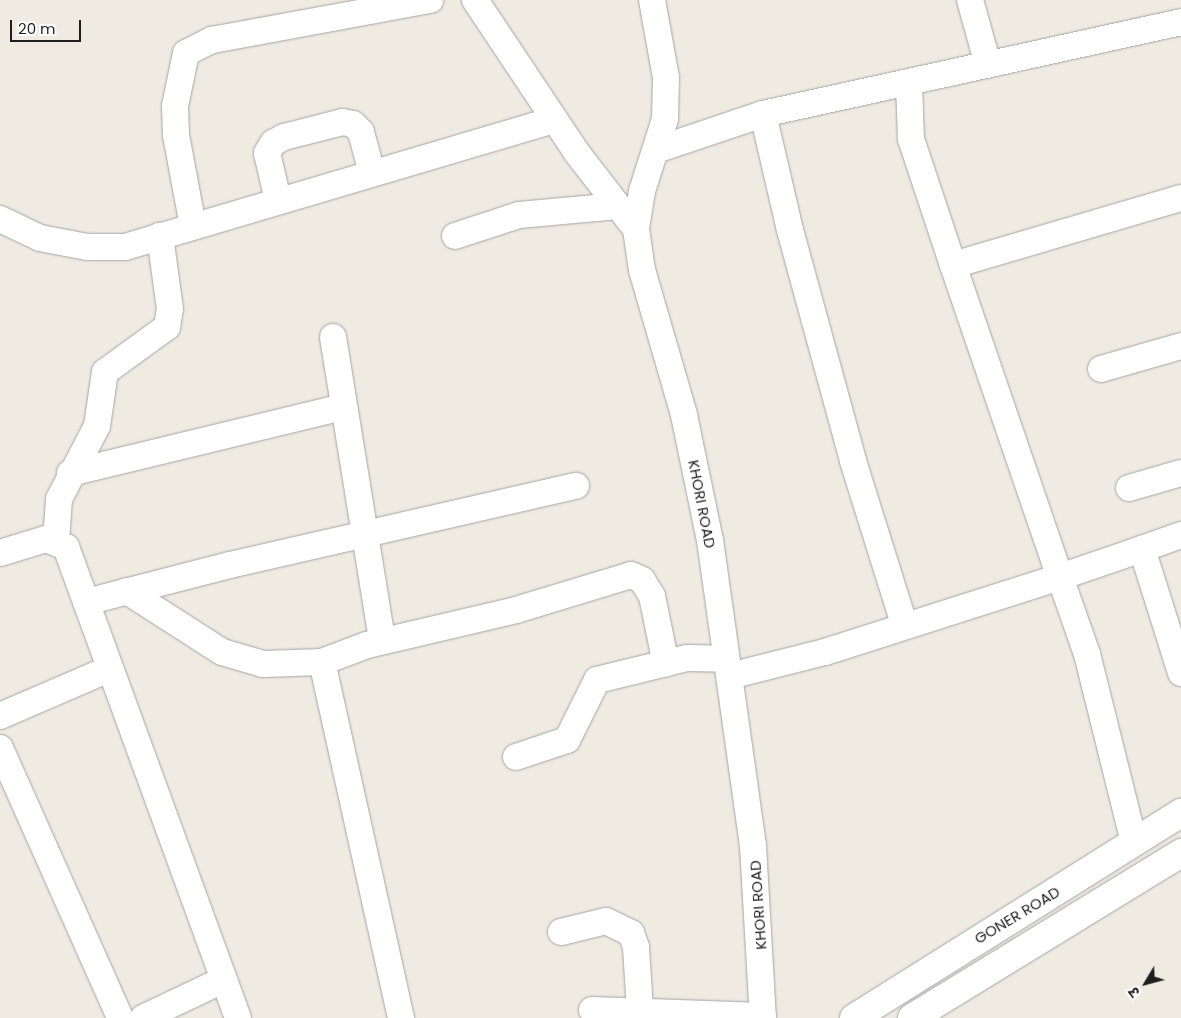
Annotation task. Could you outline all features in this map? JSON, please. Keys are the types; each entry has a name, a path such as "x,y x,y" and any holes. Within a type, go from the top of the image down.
{"street":[{"path":"193,226 176,135 175,106 186,53 212,40 430,0"},
{"path":"475,0 555,120 636,229"},
{"name":"KHORI ROAD","path":"652,0 666,78 659,149 642,191 636,229 642,270 686,425 710,540 753,846 763,1017"},
{"path":"970,0 988,65"},
{"path":"659,149 764,114 1181,22"},
{"path":"909,83 911,139 1087,654 1134,842"},
{"path":"764,114 790,230 853,461 904,624"},
{"path":"0,219 40,238 87,247 125,247 278,200 555,120"},
{"path":"278,200 267,153 272,143 284,137 353,124 361,132 372,173"},
{"path":"953,265 1181,198"},
{"path":"455,236 519,215 618,206"},
{"path":"56,541 59,499 70,473 97,426 105,372 167,327 170,309 160,236"},
{"path":"333,337 362,535 382,641"},
{"path":"1100,369 1181,346"},
{"path":"70,473 343,407"},
{"path":"1129,488 1181,473"},
{"path":"86,602 362,535 576,486"},
{"path":"516,757 568,740 597,680 687,658 728,668 824,652 904,624 1060,577 1181,535"},
{"path":"0,553 46,539 56,541 66,547 238,1018"},
{"path":"1142,549 1181,670"},
{"path":"127,591 222,652 263,664 322,662 382,641 516,610 632,575 642,580 652,596 666,664"},
{"path":"322,662 401,1018"},
{"path":"0,716 109,669"},
{"path":"0,748 120,1018"},
{"name":"GONER ROAD","path":"854,1018 1181,813"},
{"path":"912,1018 1181,853"},
{"path":"561,932 606,921 631,934 636,947 640,1011"},
{"path":"143,1018 223,980"},
{"path":"592,1010 763,1017"}]}
